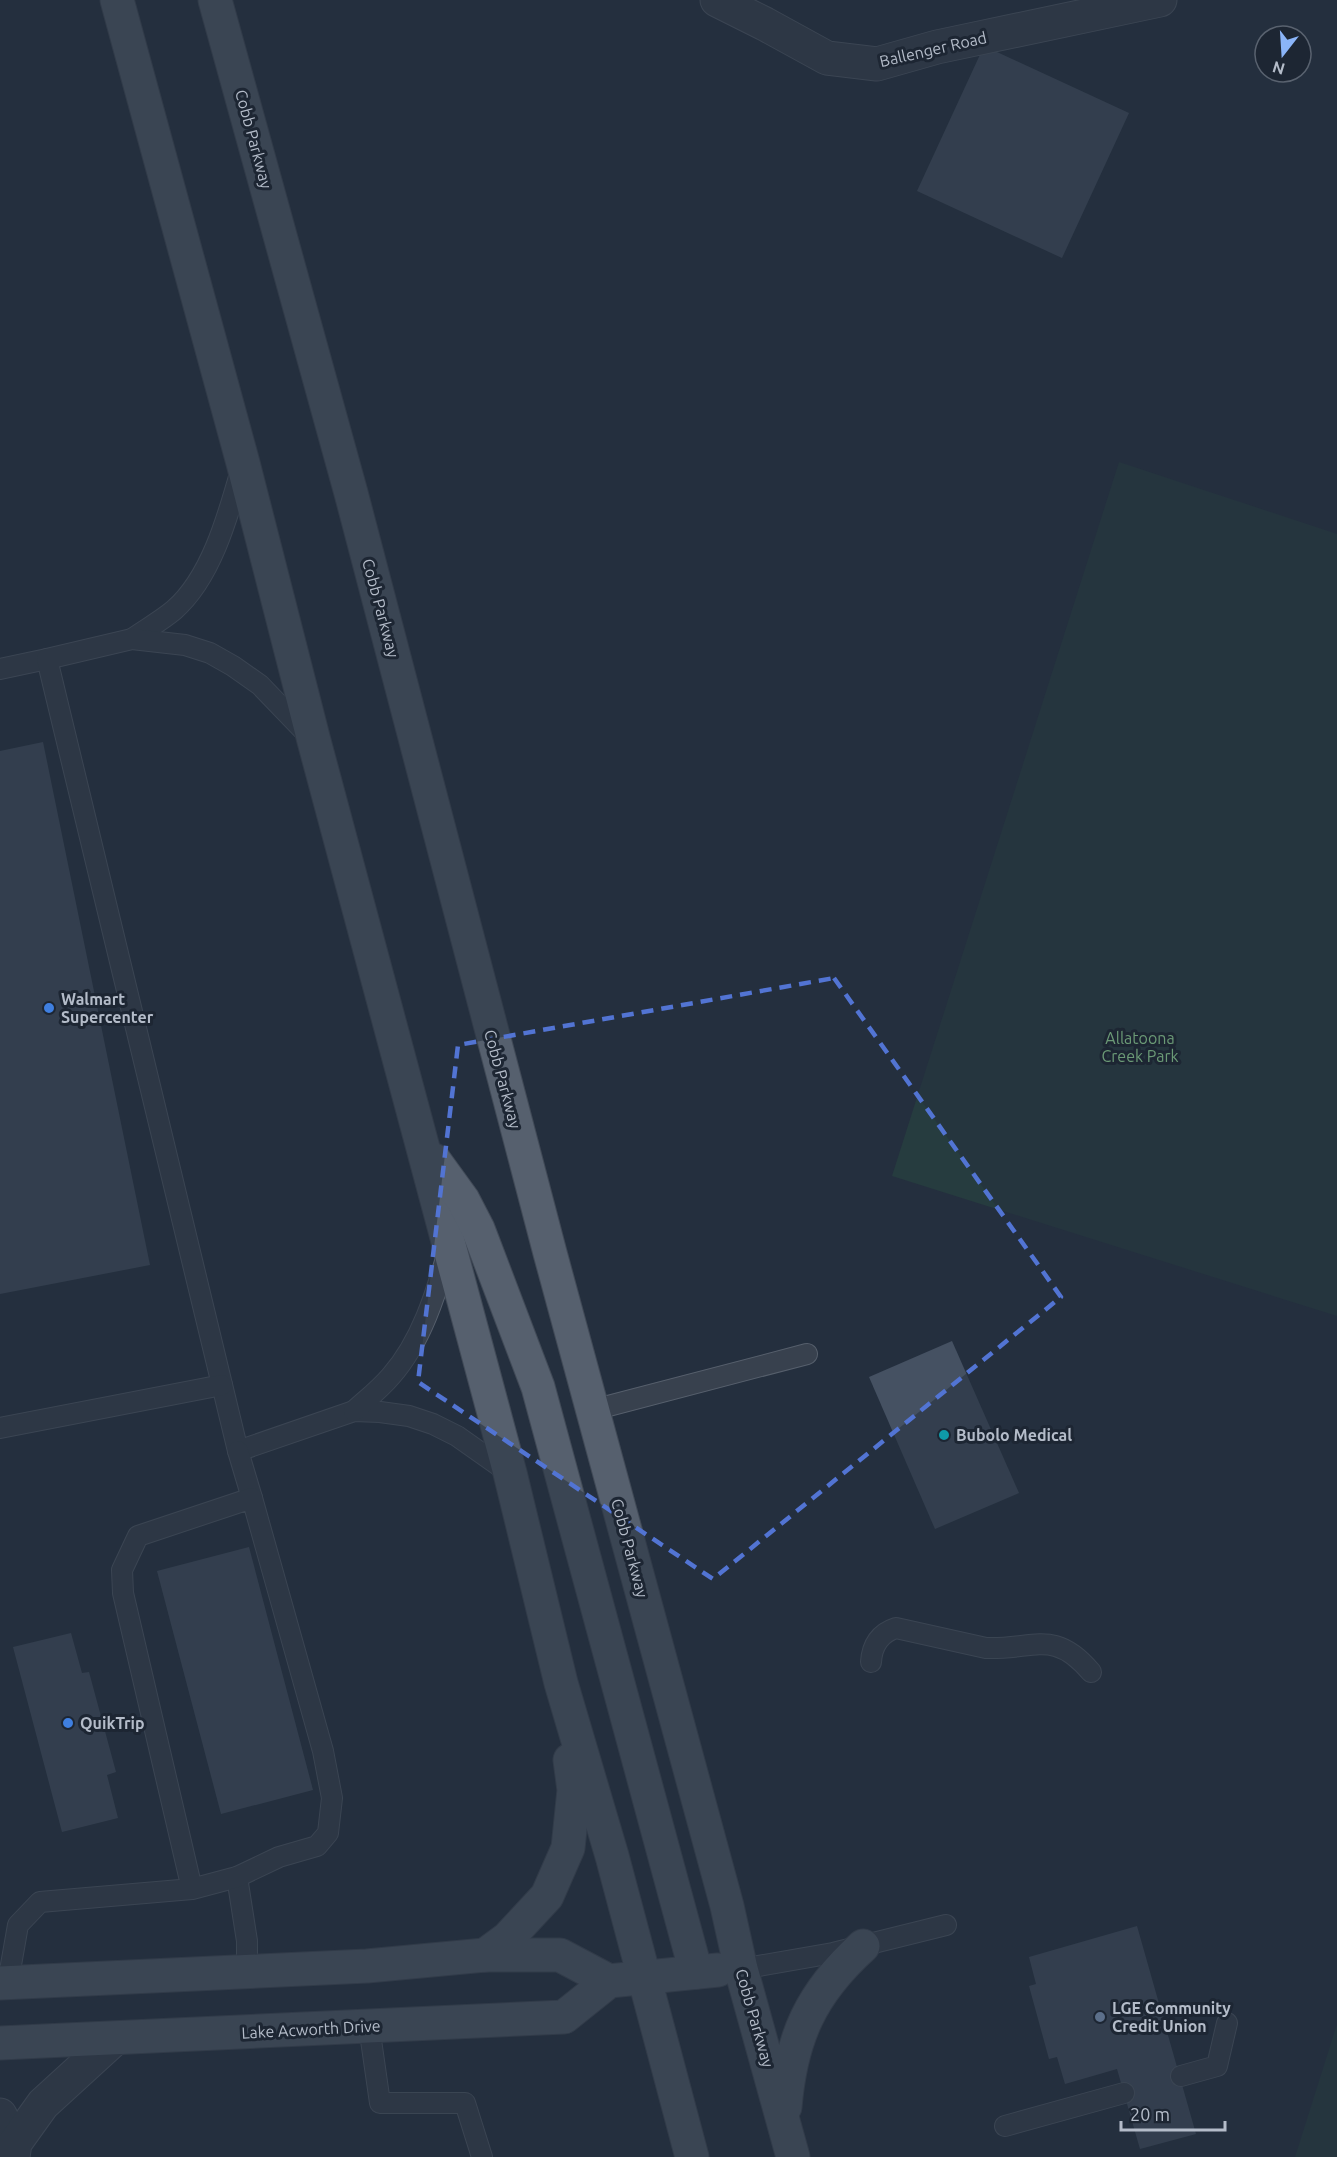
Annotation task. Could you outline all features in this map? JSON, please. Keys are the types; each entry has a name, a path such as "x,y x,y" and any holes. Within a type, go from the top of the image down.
{"main road":[{"path":"117,0 243,464 314,741 510,1473 561,1683 612,1856 692,2157"},
{"name":"Cobb Parkway","path":"215,0 351,494 484,1007 793,2157"},
{"path":"422,1146 446,1174 478,1229 538,1388 696,1972"},
{"path":"485,1955 508,1938 547,1896 568,1848 574,1790 561,1683"},
{"path":"784,2121 796,2042 807,2016 823,1988 840,1966 863,1946"},
{"path":"4,1983 367,1966 485,1955 560,1955 609,1981 741,1969"},
{"name":"Lake Acworth Drive","path":"0,2043 113,2040 564,2017 609,1981"}],"street":[{"name":"Ballenger Road","path":"717,0 827,58 877,64 937,47 1160,0"},
{"path":"14,2150 44,2104 113,2040"},
{"path":"0,2115 14,2150"}],"lane":[{"path":"132,639 174,609 203,571 228,515 243,464"},
{"path":"0,669 132,639 184,645 210,653 260,685 314,741"},
{"path":"4,1983 18,1925 40,1902 192,1888 237,1877 279,1857 317,1846 328,1833 332,1798 323,1751 238,1451 47,659"},
{"path":"354,1411 391,1376 413,1342 439,1281 449,1244"},
{"path":"593,1410 807,1354"},
{"path":"0,1428 222,1385"},
{"path":"238,1451 354,1411 380,1412 409,1416 433,1424 475,1447 510,1473"},
{"path":"192,1888 126,1605 122,1570 138,1536 252,1498"},
{"path":"871,1662 877,1641 885,1632 896,1628 986,1648 1053,1645 1073,1654 1091,1672"},
{"path":"237,1877 247,1941 247,1971"},
{"path":"741,1969 833,1953 946,1925"},
{"path":"1181,2076 1217,2066 1227,2023"},
{"path":"369,2026 380,2103 465,2103 482,2157"},
{"path":"1005,2126 1124,2093"}],"highlighted area":[{"path":"834,978 1061,1297 713,1579 418,1382 458,1045"}],"green space":[{"name":"Allatoona Creek Park","path":"1119,462 1337,534 1337,1316 892,1176"},
{"path":"1337,2024 1337,2157 1295,2157"}],"building":[{"path":"984,46 1129,113 1062,258 917,191"},
{"name":"Walmart Supercenter","path":"43,742 150,1265 0,1294 0,751"},
{"name":"Bubolo Medical","path":"952,1341 1019,1493 935,1529 869,1377"},
{"name":"QuikTrip","path":"249,1547 313,1790 221,1814 157,1571"},
{"name":"QuikTrip","path":"71,1633 82,1673 89,1672 116,1772 107,1775 118,1818 62,1832 13,1647"},
{"name":"LGE Community Credit Union","path":"1137,1926 1196,2134 1140,2149 1117,2069 1065,2084 1057,2057 1049,2059 1029,1986 1036,1984 1029,1957"}],"place":[{"name":"Walmart Supercenter","path":"49,1008"},
{"name":"Bubolo Medical","path":"944,1435"},
{"name":"QuikTrip","path":"68,1723"},
{"name":"LGE Community Credit Union","path":"1100,2017"}]}
